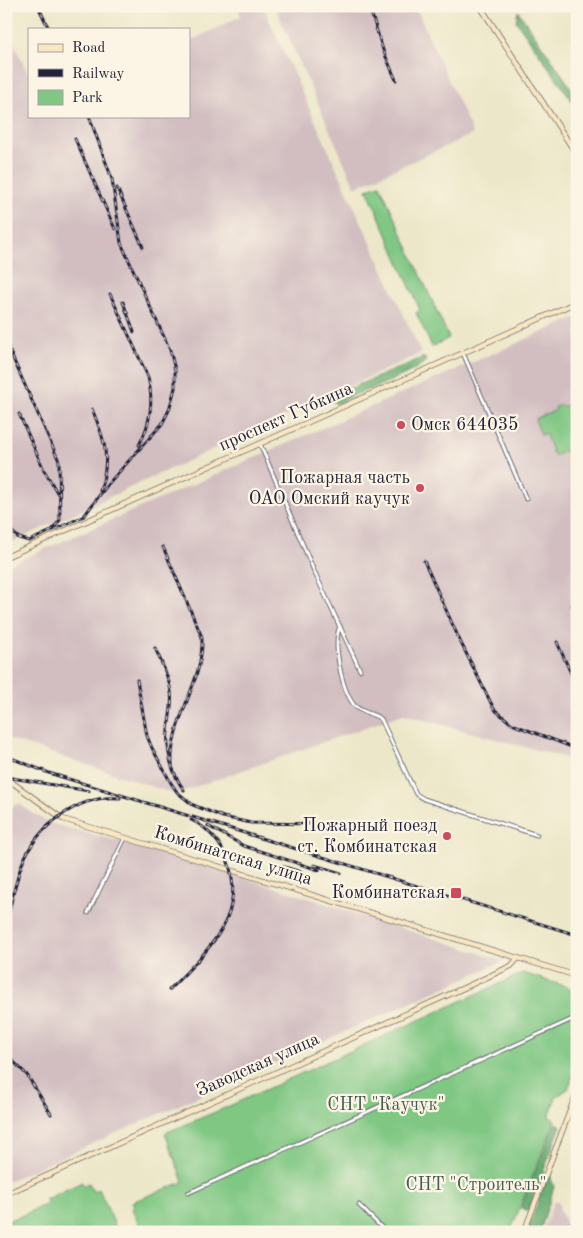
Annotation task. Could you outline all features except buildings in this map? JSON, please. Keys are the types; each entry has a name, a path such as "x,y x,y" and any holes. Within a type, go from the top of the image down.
{"main road":[{"path":"480,6 577,155"},
{"name":"проспект Губкина","path":"6,556 577,302"},
{"name":"Комбинатская улица","path":"7,779 63,819 577,976"},
{"name":"Заводская улица","path":"6,1194 468,986 511,966 518,958"},
{"path":"524,1232 577,1092"}],"street":[{"path":"462,352 526,499"},
{"path":"260,444 314,571 360,670"},
{"path":"340,626 338,634 339,667 346,689 354,705 360,710 381,719 416,794 424,799 537,835"},
{"path":"88,913 125,837"},
{"path":"188,1193 577,1017"},
{"path":"359,1205 386,1232"}],"shaded area":[{"path":"237,6 415,6 473,134 355,187 275,7 265,11 421,353 6,545 6,26 28,74 28,118 190,118 190,42 241,16"},
{"path":"577,317 577,761 403,714 175,794 6,738 6,566"},
{"path":"18,804 49,823 186,859 504,961 6,1182 6,809"},
{"path":"558,1201 559,1208 570,1232 542,1232 553,1203"}],"green space":[{"path":"518,11 577,96 577,108 516,21"},
{"path":"380,185 449,338 432,347 416,313 420,310 367,189"},
{"path":"425,358 426,361 412,371 337,404 331,399 339,393"},
{"path":"577,401 577,446 554,456 545,433 541,435 535,419 556,410 555,407 561,405 563,407"},
{"name":"СНТ \"Каучук\"","path":"523,973 577,990 577,1065 568,1089 556,1097 549,1117 555,1120 510,1232 137,1232 140,1227 132,1209 134,1207 132,1202 183,1182 165,1133 227,1107"},
{"path":"557,1123 561,1126 528,1211 521,1208"},
{"path":"549,1172 554,1187 540,1232 527,1232"},
{"path":"82,1182 83,1185 89,1183 93,1192 99,1189 118,1232 6,1232 6,1221 47,1204 46,1199"}],"railway":[{"path":"38,6 49,28"},
{"path":"369,6 383,50 396,80"},
{"path":"6,527 19,538 29,541 84,516 108,484 162,424 169,410 175,388 175,370 170,350 121,243 112,179 90,118"},
{"path":"75,139 115,229"},
{"path":"117,188 143,247"},
{"path":"110,294 148,377 150,386 151,404 149,420 139,445"},
{"path":"123,302 134,332"},
{"path":"6,343 59,461 60,520 52,530"},
{"path":"92,409 103,440 106,459 100,491"},
{"path":"19,414 45,472 58,494"},
{"path":"163,547 202,637 198,671 176,733 172,765"},
{"path":"424,561 460,641 494,709 512,724 577,749"},
{"path":"572,605 577,615"},
{"path":"557,642 577,687"},
{"path":"155,648 167,675 171,692 168,726 169,754 173,770 184,790"},
{"path":"137,680 147,736 152,748 177,792 193,805 223,817 251,823 323,824 343,822"},
{"path":"6,756 49,773 577,935"},
{"path":"6,777 89,791"},
{"path":"6,923 22,864 38,837 61,815 75,807 90,801 120,798"},
{"path":"169,990 196,962 220,932 228,916 232,898 232,879 224,853 208,831 191,820"},
{"path":"208,826 244,846 319,870"},
{"path":"314,865 341,873"},
{"path":"284,867 301,872"},
{"path":"6,1054 27,1075 51,1114"}],"place":[{"name":"Омск 644035","path":"401,425"},
{"name":"Пожарная часть ОАО Омский каучук","path":"420,488"},
{"name":"Пожарный поезд ст. Комбинатская","path":"447,836"},
{"name":"Комбинатская","path":"456,893"}],"park label":[{"name":"СНТ \"Строитель\"","path":"476,1185"}]}
